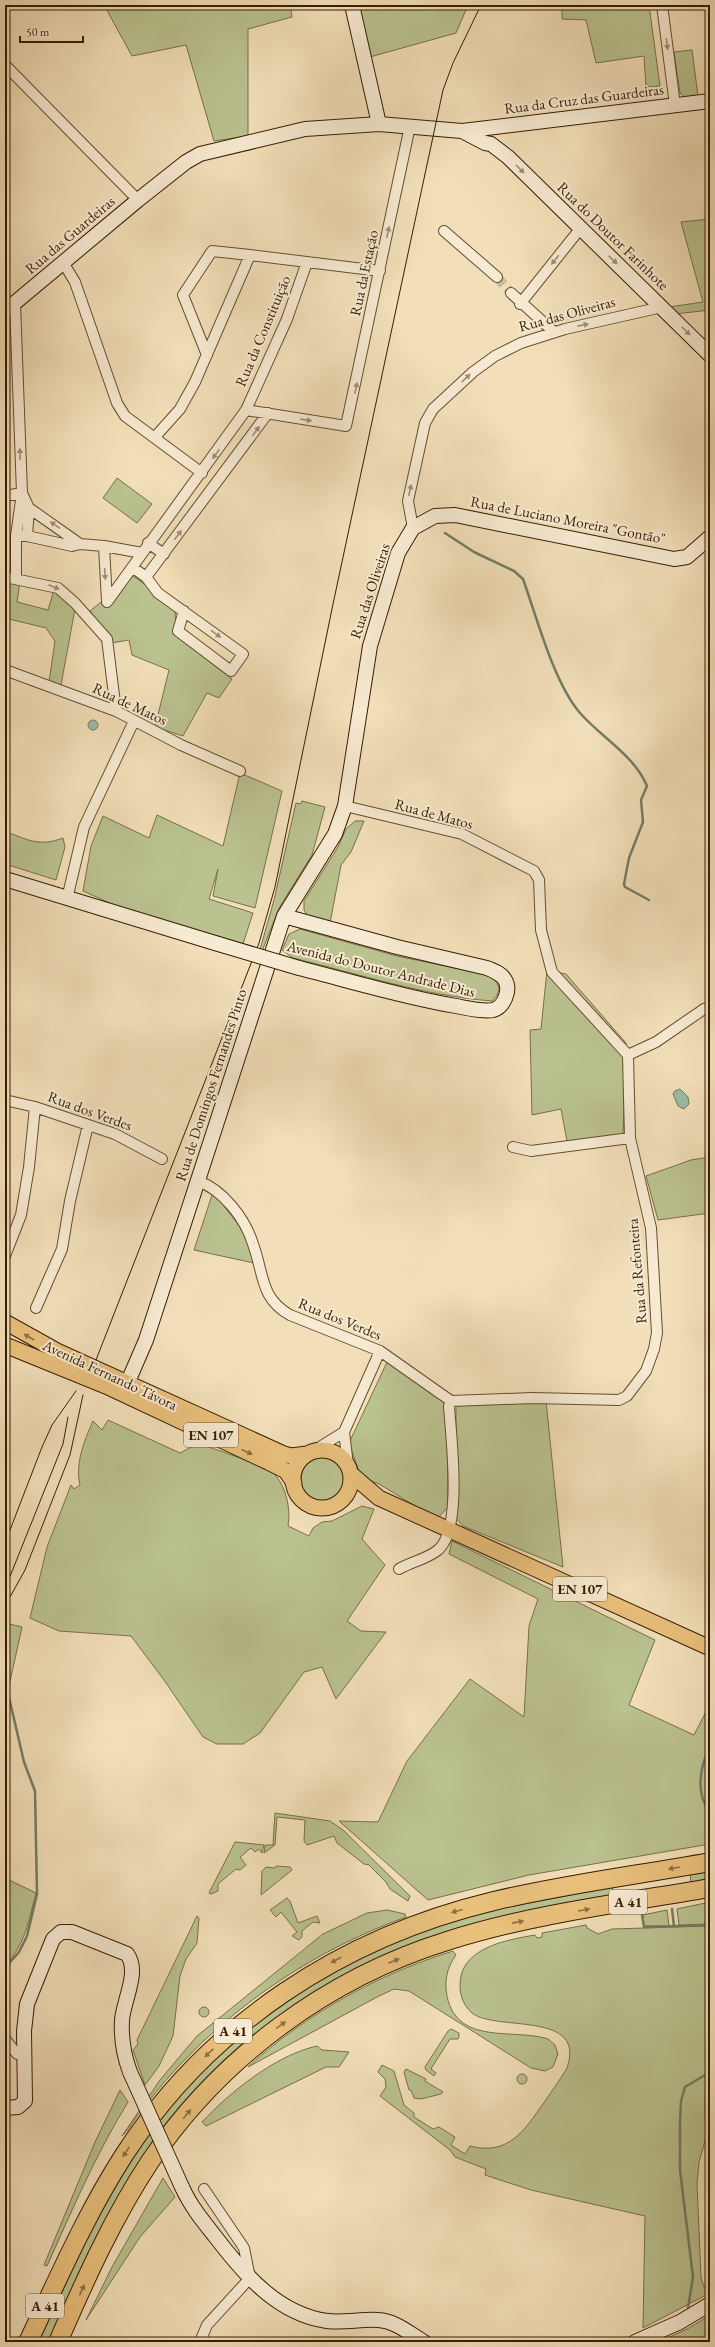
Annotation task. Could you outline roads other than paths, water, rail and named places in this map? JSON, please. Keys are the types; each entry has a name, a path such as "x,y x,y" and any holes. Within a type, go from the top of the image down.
{"highway":[{"name":"A 41","path":"28,2342 98,2199 137,2136 193,2068 232,2032 272,2000 314,1972 350,1953 399,1931 447,1914 532,1893 710,1862"},
{"name":"A 41","path":"58,2342 121,2210 162,2144 193,2106 220,2078 260,2041 296,2014 345,1984 374,1969 446,1941 532,1920 710,1888"}],"main road":[{"path":"352,5 379,124"},
{"name":"Rua da Cruz das Guardeiras","path":"462,131 710,101"},
{"name":"Rua do Doutor Farinhote","path":"138,200 186,162 200,154 305,129 379,124 462,131 485,143 491,144 508,157 580,229 662,307 710,356"},
{"path":"491,128 488,135 491,144"},
{"name":"Rua das Guardeiras","path":"10,307 64,264 138,200"},
{"name":"Rua de Luciano Moreira \"Gontão\"","path":"414,528 435,516 455,515 681,559 696,551 710,536"},
{"name":"Rua das Oliveiras","path":"345,806 374,629 398,553 414,528"},
{"name":"Rua de Domingos Fernandes Pinto","path":"125,1389 146,1340 284,916 335,834 345,806"},
{"name":"Avenida do Doutor Andrade Dias","path":"5,879 299,968 441,1003 478,1010 493,1010 505,1000 507,991 505,979 497,972 487,968 396,947 284,916"},
{"name":"Avenida Fernando Távora","path":"5,1322 35,1341 125,1389 286,1471 294,1483"},
{"name":"Avenida Fernando Távora","path":"5,1345 125,1389 284,1454 291,1456 311,1452"},
{"path":"294,1483 295,1468 311,1452"},
{"name":"EN 107","path":"311,1452 334,1452 379,1498 710,1648"},
{"path":"342,1500 351,1484 349,1469"},
{"name":"EN 107","path":"294,1483 298,1496 305,1502 314,1506 325,1508 342,1500 379,1498"},
{"path":"5,2108 18,2107 25,2101 25,2018 32,1987 53,1940 61,1932 72,1932 127,1954 132,1961 133,1970 125,2000 122,2021 123,2044 130,2072 182,2187 199,2215 250,2278 263,2290 294,2311 310,2317 328,2321 380,2320 396,2325 421,2341"},
{"path":"635,2342 680,2322 710,2304"}],"street":[{"path":"662,5 675,105"},
{"path":"5,65 138,200"},
{"name":"Rua da Estação","path":"268,413 346,426 410,126"},
{"path":"520,304 580,229"},
{"path":"444,231 497,277"},
{"path":"206,355 183,295 212,251 380,271"},
{"path":"155,437 180,409 250,256"},
{"name":"Rua da Constituição","path":"104,546 107,602 148,543 202,473 246,410 287,319 307,262"},
{"path":"64,264 74,282 117,403 125,416 202,473"},
{"path":"511,293 520,304 554,332"},
{"path":"10,307 22,493 16,536 16,578"},
{"name":"Rua das Oliveiras","path":"414,528 408,501 425,423 432,409 473,372 495,356 521,343 554,332 662,307"},
{"path":"146,577 268,413 246,410"},
{"path":"5,496 22,493"},
{"path":"22,493 29,508 27,536"},
{"path":"29,508 80,544"},
{"path":"16,536 27,536 72,546 80,544 104,546 142,553"},
{"path":"148,543 164,554"},
{"path":"132,567 146,577 158,593 184,611 243,654 231,672 178,631 184,611"},
{"path":"5,577 16,578 58,588 75,603 107,639 116,711"},
{"name":"Rua de Matos","path":"5,670 116,711 240,771"},
{"path":"67,899 84,827 134,721"},
{"name":"Rua de Matos","path":"345,806 462,834 534,871 539,880 541,930 552,972 628,1055"},
{"path":"628,1055 656,1042 704,1010 710,1008"},
{"name":"Rua da Refonteira","path":"451,1401 532,1398 619,1400 627,1396 646,1371 654,1349 656,1332 652,1238 630,1138 628,1055"},
{"name":"Rua dos Verdes","path":"5,1100 35,1107 115,1134 162,1159"},
{"path":"6,1249 22,1211 35,1107"},
{"path":"36,1308 62,1249 70,1201 88,1125"},
{"path":"513,1147 531,1150 630,1138"},
{"name":"Rua dos Verdes","path":"198,1181 210,1186 225,1199 243,1222 254,1245 267,1294 278,1308 290,1315 380,1351 451,1401"},
{"path":"349,1469 344,1432 380,1351"},
{"path":"399,1568 437,1551 444,1544 449,1529 452,1510 453,1473 449,1406 451,1401"},
{"path":"311,1452 344,1432"},
{"path":"5,2039 18,2054 25,2056"},
{"path":"200,2342 207,2325 250,2278 244,2248 204,2189"}],"waterway":[{"path":"445,533 474,552 514,571 523,579 554,668 571,700 580,713 626,756 641,775 647,786 641,800 643,822 629,858 624,884 625,887 649,900"},
{"path":"5,1968 19,1952 27,1936 37,1894 35,1791 24,1762 8,1693"},
{"path":"710,1747 704,1762 701,1780 702,1797 710,1811"},
{"path":"672,1909 674,1926"},
{"path":"642,1915 644,1927 708,1925"},
{"path":"688,2308 693,2277 680,2170 681,2101 685,2087 710,2072"}],"tunnel":[{"path":"497,277 511,293"}],"tram line":[{"path":"96,1360 259,943 275,887 333,604 443,90 453,63 481,5"},
{"path":"5,1543 52,1425 76,1391"},
{"path":"5,1606 25,1570 70,1455 83,1395"},
{"path":"5,1589 63,1444 68,1417"}]}
